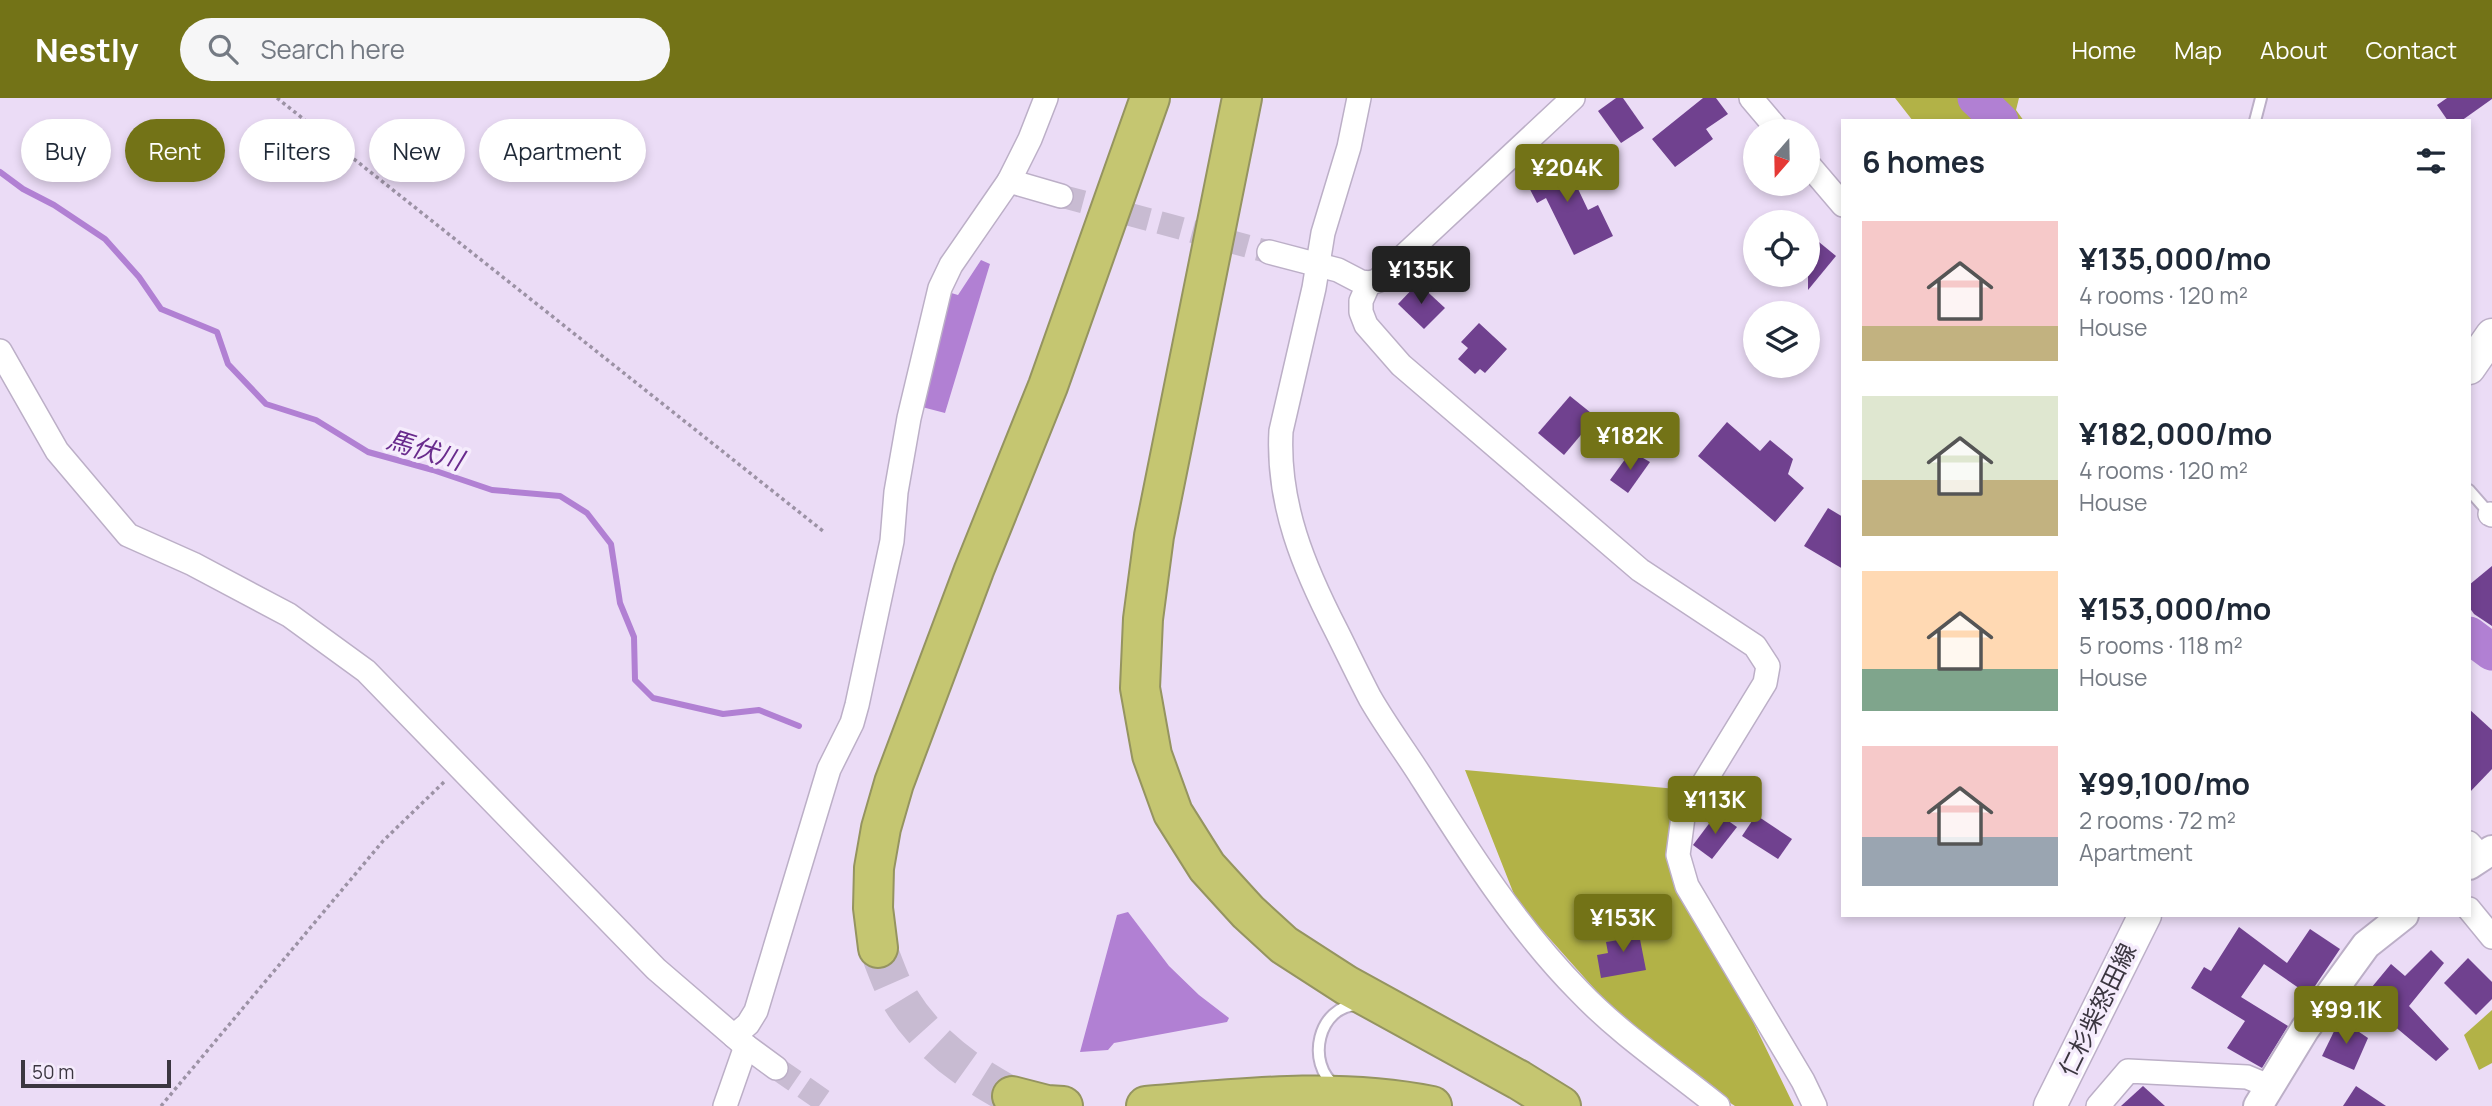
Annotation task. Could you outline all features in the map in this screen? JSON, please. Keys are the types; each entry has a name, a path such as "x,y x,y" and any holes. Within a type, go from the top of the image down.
{"highway":[{"path":"878,948 873,908 874,868 881,828 894,783 974,570 1048,386 1150,98"},
{"path":"1242,98 1154,536 1143,619 1140,688 1152,755 1173,813 1207,867 1248,912 1284,945 1346,985 1561,1106"},
{"path":"1146,1106 1283,1094 1377,1097 1433,1106"},
{"path":"1012,1096 1063,1106"}],"main road":[{"path":"2471,365 2492,335"},
{"name":"仁杉柴怒田線","path":"2050,1106 2145,917"}],"street":[{"path":"725,1106 740,1041 756,1011 829,769 852,723 857,705 892,541 896,492 909,418 940,288 951,265 1009,181 1046,98"},
{"path":"1359,98 1349,147 1328,216 1281,431 1285,500 1292,530 1315,589 1384,720 1517,918 1562,973 1600,1011 1656,1059 1718,1106"},
{"path":"1573,98 1383,277 1369,283 1361,302 1364,319 1374,337 1401,366 1640,569 1755,646 1768,666 1765,683 1683,817 1678,855 1686,886 1803,1081 1815,1106"},
{"path":"1751,98 1769,119"},
{"path":"1820,178 1841,203"},
{"path":"1009,181 1061,195"},
{"path":"1269,252 1338,270 1369,283"},
{"path":"0,351 57,450 128,534 194,564 289,615 366,671 656,968 740,1041 776,1068"},
{"path":"2471,911 2492,937"},
{"path":"2098,1106 2128,1071 2247,1077 2265,1096 2305,1029 2366,945 2401,917"}],"lane":[{"path":"2256,119 2261,98"},
{"path":"2471,492 2491,515"},
{"path":"1350,1095 1326,1079 1317,1056 1322,1029 1337,1010 1353,1005 1383,1005"}],"path":[{"path":"277,98 823,531"},
{"path":"161,1106 383,841 461,766"}],"shaded area":[{"path":"1895,98 2019,98 2016,110 2023,119 1911,119"},
{"path":"981,260 990,264 945,413 922,407 948,292 958,295"},
{"path":"1465,770 1677,789 1687,886 1794,1106 1735,1106 1648,1049 1517,902"},
{"path":"1128,912 1169,966 1199,995 1229,1018 1227,1022 1114,1043 1108,1050 1080,1052 1117,915"},
{"path":"2492,1010 2492,1063 2479,1070 2464,1035"}],"building":[{"path":"1616,98 1623,98 1644,128 1621,143 1598,111"},
{"path":"1703,98 1716,98 1728,114 1706,129 1713,139 1675,167 1652,139"},
{"path":"2447,98 2492,98 2464,119 2447,119 2437,105"},
{"path":"1561,153 1588,210 1598,205 1613,236 1574,255 1546,198 1537,203 1521,172"},
{"path":"1820,243 1836,256 1820,275"},
{"path":"1418,283 1445,308 1424,329 1398,304"},
{"path":"1479,323 1507,349 1485,373 1480,369 1475,374 1458,359 1468,348 1461,342"},
{"path":"1570,396 1596,417 1564,455 1538,433"},
{"path":"1727,422 1760,451 1770,440 1793,459 1788,474 1804,488 1775,522 1698,456"},
{"path":"1631,451 1650,462 1628,493 1610,480"},
{"path":"1828,508 1841,516 1841,568 1804,546"},
{"path":"2492,566 2492,626 2471,610 2471,583"},
{"path":"2471,711 2492,730 2492,769 2471,791"},
{"path":"1717,813 1737,827 1712,859 1693,845"},
{"path":"1756,815 1792,839 1778,859 1742,836"},
{"path":"1637,924 1646,970 1601,978 1597,955 1608,953 1606,942 1619,940 1616,928"},
{"path":"2239,927 2287,963 2310,929 2340,949 2309,995 2264,964 2241,997 2288,1026 2262,1068 2227,1048 2245,1021 2191,988 2204,967 2211,971"},
{"path":"2431,950 2444,963 2409,1006 2449,1049 2436,1061 2362,999 2391,964 2405,976"},
{"path":"2468,958 2492,982 2492,999 2476,1015 2444,983"},
{"path":"2340,1019 2368,1038 2354,1070 2322,1056"},
{"path":"2143,1086 2165,1106 2121,1106"},
{"path":"2356,1086 2386,1106 2343,1106"}],"waterway":[{"path":"1976,98 1998,119"},
{"name":"馬伏川","path":"0,172 105,239 139,277 161,309 217,332 228,364 266,404 316,420 368,452 492,490 560,496 587,513 611,544 620,603 634,637 635,680 653,698 723,714 759,710 799,726"},
{"path":"2471,636 2492,652"}],"tunnel":[{"path":"1061,196 1269,252"},
{"path":"878,948 894,988 930,1037 960,1064 1012,1096"},
{"path":"776,1068 831,1106"}]}
